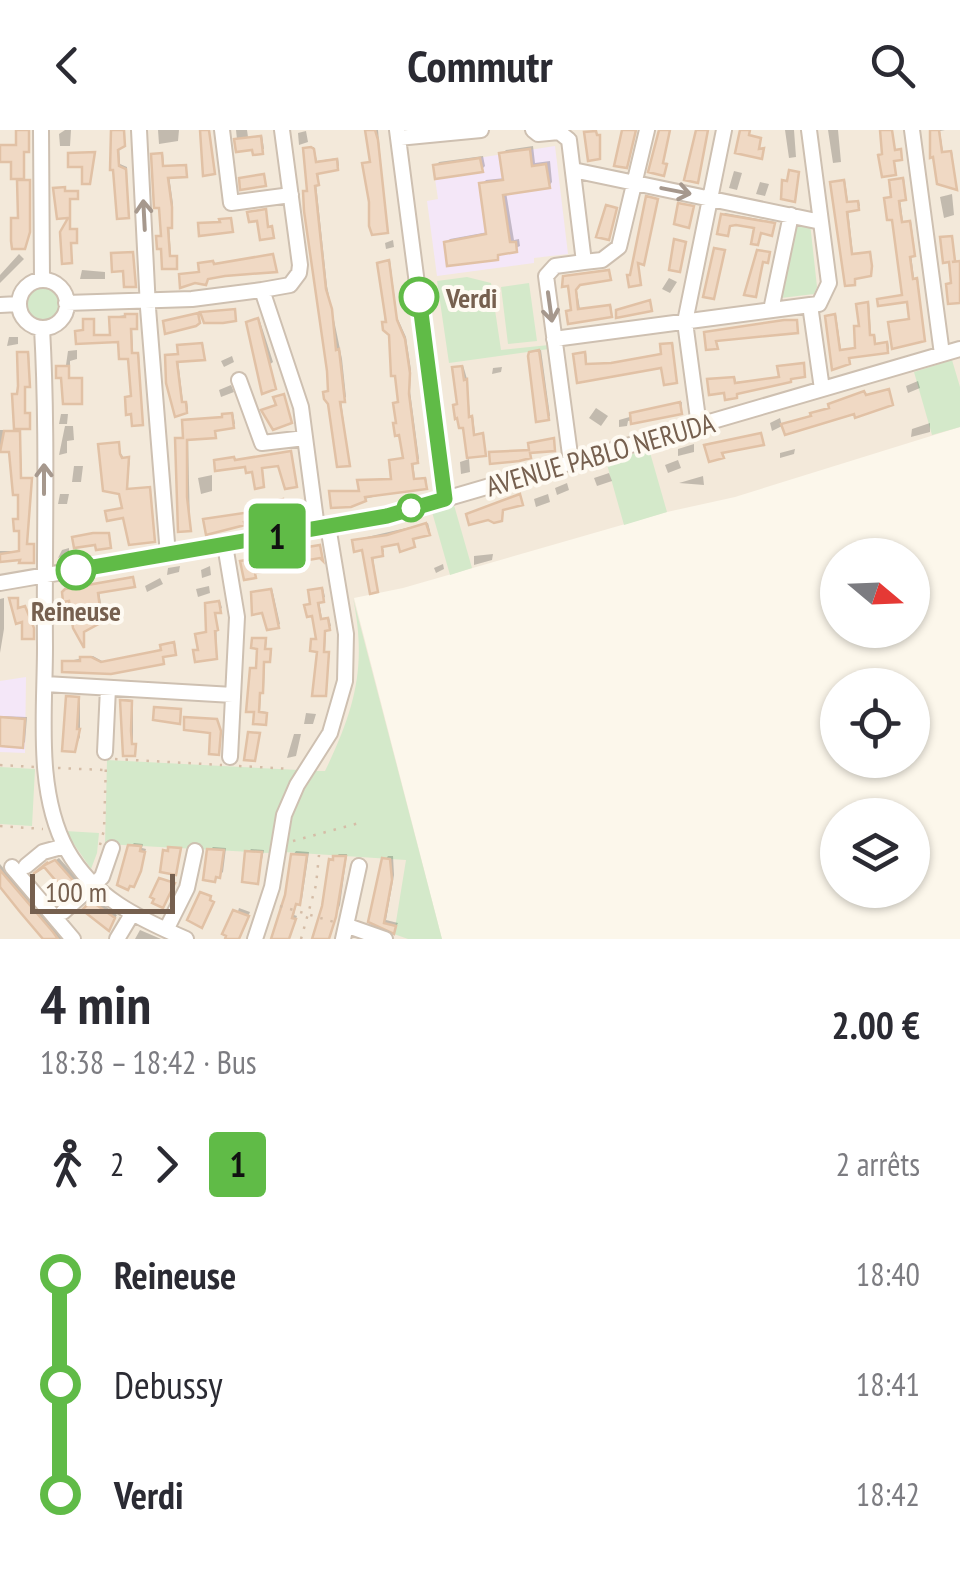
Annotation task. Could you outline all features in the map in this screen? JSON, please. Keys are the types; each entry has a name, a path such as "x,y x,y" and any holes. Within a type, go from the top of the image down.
{"street":[{"path":"42,130 42,280"},
{"path":"139,130 168,555"},
{"path":"222,130 232,203 290,195"},
{"path":"66,303 148,300 290,286 299,273 282,130"},
{"path":"445,499 397,134 482,130"},
{"path":"533,130 538,134 559,132 567,136 584,262"},
{"path":"570,462 547,272 555,266 611,256 619,247 647,130"},
{"path":"699,426 685,322 724,130"},
{"path":"554,340 818,304 829,283 809,130"},
{"path":"912,130 942,354"},
{"path":"572,170 821,222"},
{"path":"771,310 791,215"},
{"path":"42,280 56,284 66,303 62,318 42,328 29,323 19,304 28,285 42,280"},
{"path":"255,939 269,903 284,815 335,720 346,666 345,624 322,528 301,406 262,290"},
{"path":"0,304 19,304"},
{"path":"810,305 822,389"},
{"path":"42,328 49,799 65,846 94,887 132,914 183,939"},
{"name":"AVENUE PABLO NERUDA","path":"0,584 387,516 960,349"},
{"path":"239,380 262,443 305,438"},
{"path":"225,545 237,616 230,756"},
{"path":"45,688 233,695"},
{"path":"105,755 108,688"},
{"path":"65,846 43,852 19,867 73,939"},
{"path":"63,912 94,887 108,867 106,850"},
{"path":"166,930 187,888 195,851"},
{"path":"359,866 346,933 385,939"},
{"path":"116,939 132,914"}],"path":[{"path":"106,850 105,755 308,770"},
{"path":"0,765 106,770"},
{"path":"276,854 294,841 359,823"},
{"path":"0,826 58,830"},
{"path":"301,939 319,855"},
{"path":"269,903 308,914 346,933"}],"shaded area":[{"path":"0,130 960,130 960,427 735,497 354,598 442,939 0,939"},
{"path":"555,146 568,254 534,258 534,263 437,276 427,201 438,199 433,165"},
{"path":"26,677 25,753 0,752 0,681"}],"green space":[{"path":"810,223 817,287 814,294 781,298 793,227"},
{"path":"467,277 491,283 501,350 549,345 549,349 449,363 437,281"},
{"path":"529,283 537,341 508,344 501,287"},
{"path":"43,285 56,291 62,304 56,317 43,323 30,317 24,304 30,291"},
{"path":"952,360 960,387 960,427 932,435 914,372"},
{"path":"649,449 667,512 624,525 606,461"},
{"path":"454,505 472,568 450,575 432,512"},
{"path":"353,598 442,939 408,939 394,934 406,860 284,852 293,808 316,771 325,771 351,707 359,645"},
{"path":"107,760 299,770 278,810 269,853 105,844"},
{"path":"0,767 35,769 32,826 0,824"},
{"path":"65,831 99,833 91,869"}],"building":[{"path":"16,130 29,130 24,179 11,179 11,162 0,162 0,145 16,145"},
{"path":"111,130 124,130 125,146 118,150 119,166 126,169 129,218 117,219 110,170"},
{"path":"200,130 209,130 215,174 203,176"},
{"path":"365,130 375,130 378,140 388,233 372,235 369,226 362,163 370,162"},
{"path":"622,130 636,130 627,168 614,166"},
{"path":"659,130 670,130 664,176 648,172"},
{"path":"696,130 708,130 698,183 684,180"},
{"path":"740,130 750,130 749,135 761,138 762,159 735,153"},
{"path":"880,130 892,130 895,150 901,149 902,160 894,161 896,175 882,177 878,155 882,154"},
{"path":"930,130 939,130 942,152 951,151 957,190 937,184 933,157 930,158"},
{"path":"596,131 600,135 600,159 588,161 584,132"},
{"path":"261,136 263,154 253,155 252,150 236,152 234,139"},
{"path":"311,147 316,162 337,159 338,170 317,174 319,185 315,186 326,289 336,350 339,349 345,402 340,402 350,466 337,467 323,392 328,391 327,371 303,191 307,191 303,148"},
{"path":"530,149 532,166 546,164 550,188 503,195 510,242 516,242 517,252 498,255 498,260 447,266 444,242 486,234 479,183 503,180 499,153"},
{"path":"95,152 90,184 82,184 82,167 68,167 68,153"},
{"path":"162,153 163,166 186,165 187,177 168,178 172,207 172,228 168,228 170,256 177,256 177,269 162,269 161,249 157,249 156,236 161,236 159,208 154,208 151,154"},
{"path":"480,158 483,172 435,179 433,165"},
{"path":"789,170 799,172 795,202 781,199 782,180 787,181"},
{"path":"264,174 266,186 240,190 239,178"},
{"path":"903,178 906,200 899,201 900,209 902,222 910,221 915,256 910,257 913,279 917,278 925,341 892,349 888,322 909,319 907,302 878,306 877,299 902,295 892,220 887,220 884,198 891,197 889,180"},
{"path":"17,180 30,180 30,232 25,249 12,249 11,241 11,218 18,218"},
{"path":"844,180 847,202 858,201 859,210 847,212 852,254 870,252 872,266 871,276 845,286 830,182"},
{"path":"65,187 65,191 78,191 78,199 70,199 70,229 77,229 77,243 71,243 72,263 62,264 60,232 68,218 57,219 53,188"},
{"path":"646,196 658,199 644,265 638,263 641,285 629,287 627,275"},
{"path":"678,203 694,206 689,228 674,224"},
{"path":"606,205 617,208 609,240 596,237"},
{"path":"266,209 274,238 260,240 257,221 249,222 247,212"},
{"path":"721,214 775,223 772,236 761,233 758,245 751,244 754,228 736,225 730,226 728,236 717,234"},
{"path":"231,218 233,232 199,236 198,223"},
{"path":"952,236 952,262 960,261 960,303 948,304 949,262 943,263 940,237"},
{"path":"674,239 686,242 680,272 669,270"},
{"path":"714,248 725,250 714,299 703,297"},
{"path":"757,250 770,252 768,263 763,262 756,297 744,295"},
{"path":"133,252 136,287 124,287 123,271 112,272 111,253"},
{"path":"273,254 277,272 225,276 208,279 206,285 195,283 180,288 179,274 199,272 198,263"},
{"path":"389,260 397,320 405,339 410,373 418,463 412,464 414,479 425,478 427,489 365,497 366,501 351,507 331,508 329,491 359,491 357,480 391,479 389,460 403,458 393,423 393,403 398,402 395,376 391,376 389,335 383,330 382,322 386,322 377,263"},
{"path":"609,270 611,280 580,285 576,290 578,309 610,305 612,317 568,324 566,311 571,310 568,286 562,287 563,276"},
{"path":"650,300 652,311 616,318 616,310"},
{"path":"868,302 870,335 874,335 875,344 887,342 888,353 849,358 850,364 832,370 825,316 835,314 840,350 855,348 854,326 859,326 856,304"},
{"path":"235,309 236,321 223,323 204,323 200,312"},
{"path":"198,313 200,323 196,326 165,334 163,321"},
{"path":"137,314 137,329 131,329 132,353 138,353 143,425 132,426 131,414 126,415 125,397 131,396 128,359 119,359 118,342 76,344 75,331 83,330 83,319 94,319 94,335 110,335 109,317"},
{"path":"258,318 276,389 262,394 246,322"},
{"path":"797,320 798,333 716,341 718,349 706,350 704,332"},
{"path":"202,343 205,360 177,362 187,413 175,417 166,383 165,355 178,354 177,345"},
{"path":"672,343 677,383 664,385 661,368 577,383 573,354 585,352 586,364 611,363 661,354 660,344"},
{"path":"539,350 549,420 536,422 528,356 529,352"},
{"path":"17,352 28,352 30,387 25,387 25,413 30,413 30,429 14,429 12,394 17,394 18,386"},
{"path":"804,363 805,377 791,382 725,400 724,393 709,395 707,379 734,377 735,383 779,377 777,366"},
{"path":"56,366 69,366 69,378 82,378 82,404 63,404"},
{"path":"462,366 464,380 467,379 469,417 472,416 474,435 483,433 486,456 467,458 463,428 455,419 452,367"},
{"path":"889,389 893,405 785,435 781,424 811,416 810,413 829,408 828,404 864,391 866,395"},
{"path":"284,394 292,423 273,430 261,410 276,405 273,397"},
{"path":"680,402 682,414 631,424 630,413"},
{"path":"232,413 234,428 215,431 216,438 187,440 191,531 178,532 175,438 183,438 182,420"},
{"path":"4,431 20,431 21,478 32,478 27,544 34,544 34,563 0,562 0,554 19,551 19,531 14,531 13,519 18,519 18,495 13,495 9,452 0,452"},
{"path":"761,433 764,445 722,453 724,458 709,462 704,445"},
{"path":"554,438 555,451 490,464 489,452 529,450 528,443"},
{"path":"119,442 122,458 129,457 127,489 150,487 155,542 129,545 123,518 107,521 105,511 122,508 119,494 103,491 98,444"},
{"path":"291,451 297,487 285,489 278,466 262,468 264,487 255,489 252,472 246,473 245,467 215,471 214,460"},
{"path":"520,494 523,505 503,510 502,521 469,525 466,514"},
{"path":"283,499 284,511 264,513 264,519 206,535 203,519 251,512 250,507"},
{"path":"426,523 430,535 413,539 415,547 400,552 398,544 382,547 383,556 372,558 378,592 370,594 362,550 354,552 352,540"},
{"path":"109,533 111,548 74,548 72,537"},
{"path":"320,545 323,561 320,558 285,564 283,551"},
{"path":"252,559 253,565 277,559 279,569 255,573 256,578 244,580 240,561"},
{"path":"133,577 135,587 98,593 102,622 84,632 84,648 73,628 69,601 63,602 62,592"},
{"path":"322,588 324,602 318,603 321,619 328,618 330,630 325,631 324,652 329,652 326,696 312,696 317,652 310,651 311,639 316,639 312,616 307,617 304,605 310,604 308,590"},
{"path":"271,589 279,628 267,630 262,613 252,615 251,592"},
{"path":"9,598 18,598 18,608 25,606 34,639 22,639 22,622 16,624"},
{"path":"219,601 221,613 215,613 217,659 195,662 195,634 206,632 205,603"},
{"path":"252,638 266,638 265,649 271,649 270,662 264,662 260,693 259,712 267,713 266,725 253,724 254,712 246,712 250,668 256,668 257,649 251,648"},
{"path":"174,642 176,655 163,657 164,664 111,674 62,672 62,661 91,657 101,662 161,650 160,645"},
{"path":"66,696 79,697 80,729 75,752 62,751"},
{"path":"120,700 132,701 135,756 123,756"},
{"path":"154,707 181,709 180,724 153,720"},
{"path":"0,717 25,719 23,748 0,746"},
{"path":"184,717 217,719 221,731 219,755 209,754 210,733 184,730"},
{"path":"248,732 260,733 255,761 244,760"},
{"path":"128,845 141,846 140,851 145,852 134,887 128,890 117,885"},
{"path":"168,847 181,848 176,875 160,872 163,850 168,851"},
{"path":"207,849 224,850 220,878 216,877 215,882 203,880"},
{"path":"245,851 262,852 258,884 242,882"},
{"path":"291,854 307,855 300,905 296,904 289,939 271,939 285,895"},
{"path":"333,856 346,856 336,917 329,939 312,939 329,859 333,860"},
{"path":"382,858 390,859 392,880 384,923 396,926 394,934 368,922"},
{"path":"55,860 77,885 67,894 44,867 33,874 48,862"},
{"path":"0,870 58,939 43,939 20,912 0,887"},
{"path":"159,878 175,883 163,908 152,903 154,899 150,897"},
{"path":"200,892 211,896 214,902 202,928 187,920"},
{"path":"91,901 115,918 109,931 82,910"},
{"path":"233,910 249,916 239,939 225,939 222,934"}],"bus line":[{"name":"1","path":"76,570 387,516 445,499 419,297"}],"place":[{"name":"Verdi","path":"419,297"},
{"name":"Reineuse","path":"76,570"}]}
